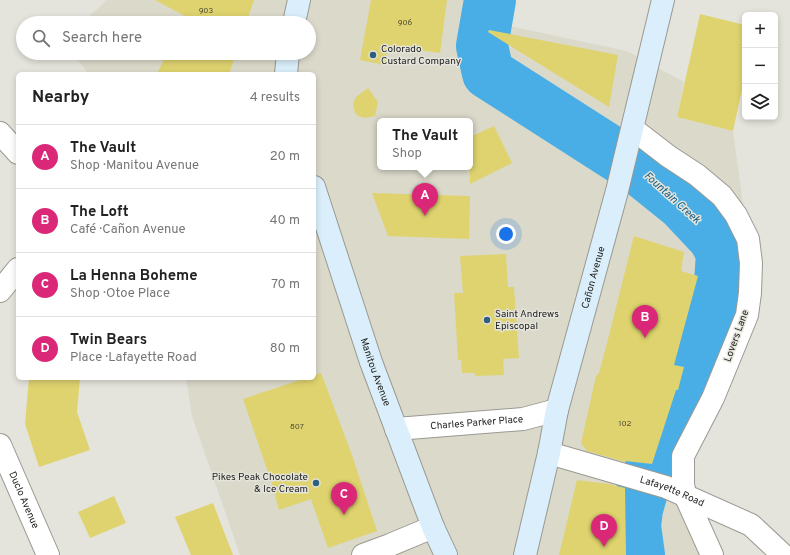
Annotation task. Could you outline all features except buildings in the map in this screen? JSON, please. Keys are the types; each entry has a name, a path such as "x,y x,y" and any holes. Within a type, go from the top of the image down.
{"street":[{"path":"296,16 299,0"},
{"name":"Cañon Avenue","path":"524,555 549,453 557,410 617,191 663,0"},
{"path":"286,72 287,60"},
{"path":"0,133 16,151"},
{"name":"Lovers Lane","path":"631,136 668,156 698,175 722,196 736,215 748,239 751,270 747,315 713,398 683,456 683,484 685,495 712,555"},
{"name":"Manitou Avenue","path":"316,193 371,362 433,527 446,555"},
{"path":"0,291 16,271"},
{"name":"Charles Parker Place","path":"396,429 523,419 557,410"},
{"name":"Duclo Avenue","path":"0,445 48,555"},
{"name":"Lafayette Road","path":"549,453 685,495 751,525 783,555"},
{"path":"363,555 433,527"}],"shaded area":[{"path":"107,0 506,0 504,25 627,51 684,82 677,117 733,131 751,263 747,315 683,456 712,555 240,555 192,416 186,380 316,380 316,72 87,72 78,60 316,60 316,16 90,16"}],"waterway":[{"name":"Fountain Creek","path":"490,0 482,46 488,73 641,171 682,204 714,238 722,253 720,283 710,322 694,373 681,409 645,481 637,509 635,526 639,555"}],"place":[{"name":"Colorado Custard Company","path":"373,55"},
{"name":"The Vault","path":"425,216"},
{"name":"Saint Andrews Episcopal","path":"487,320"},
{"name":"The Loft","path":"645,338"},
{"name":"Pikes Peak Chocolate & Ice Cream","path":"316,483"},
{"name":"La Henna Boheme","path":"344,515"},
{"name":"Twin Bears","path":"604,547"}]}
